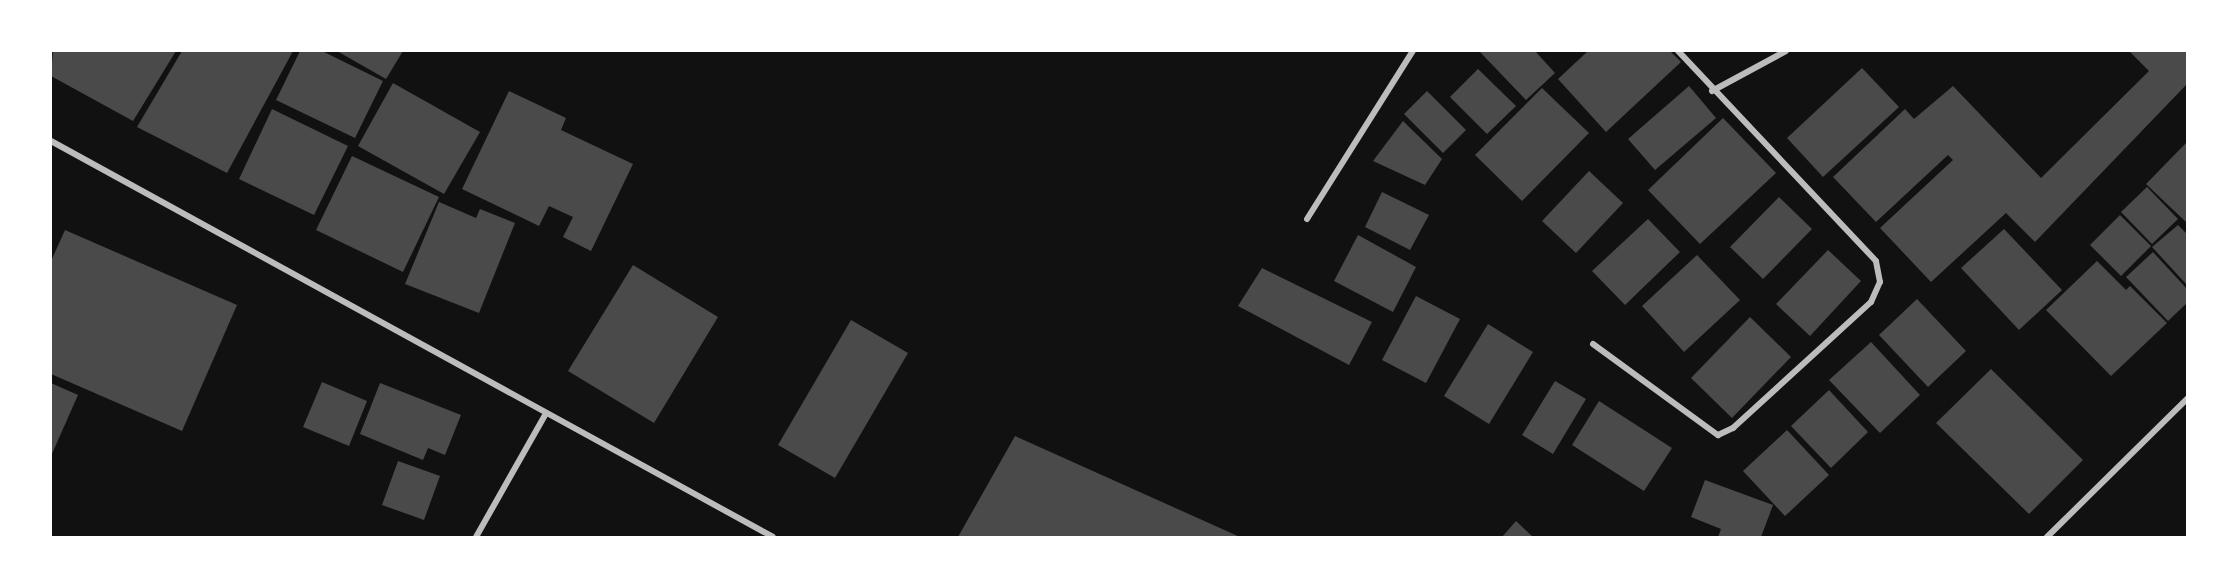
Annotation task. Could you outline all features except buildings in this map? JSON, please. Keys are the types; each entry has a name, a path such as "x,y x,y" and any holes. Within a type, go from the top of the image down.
{"street":[{"path":"1307,219 1413,51"},
{"path":"1593,344 1718,435 1733,428 1872,302 1880,282 1876,261 1712,91 1678,51"},
{"path":"1712,91 1786,51"},
{"path":"51,141 545,415 773,537"},
{"path":"2047,537 2187,399"},
{"path":"476,537 545,415"}]}
